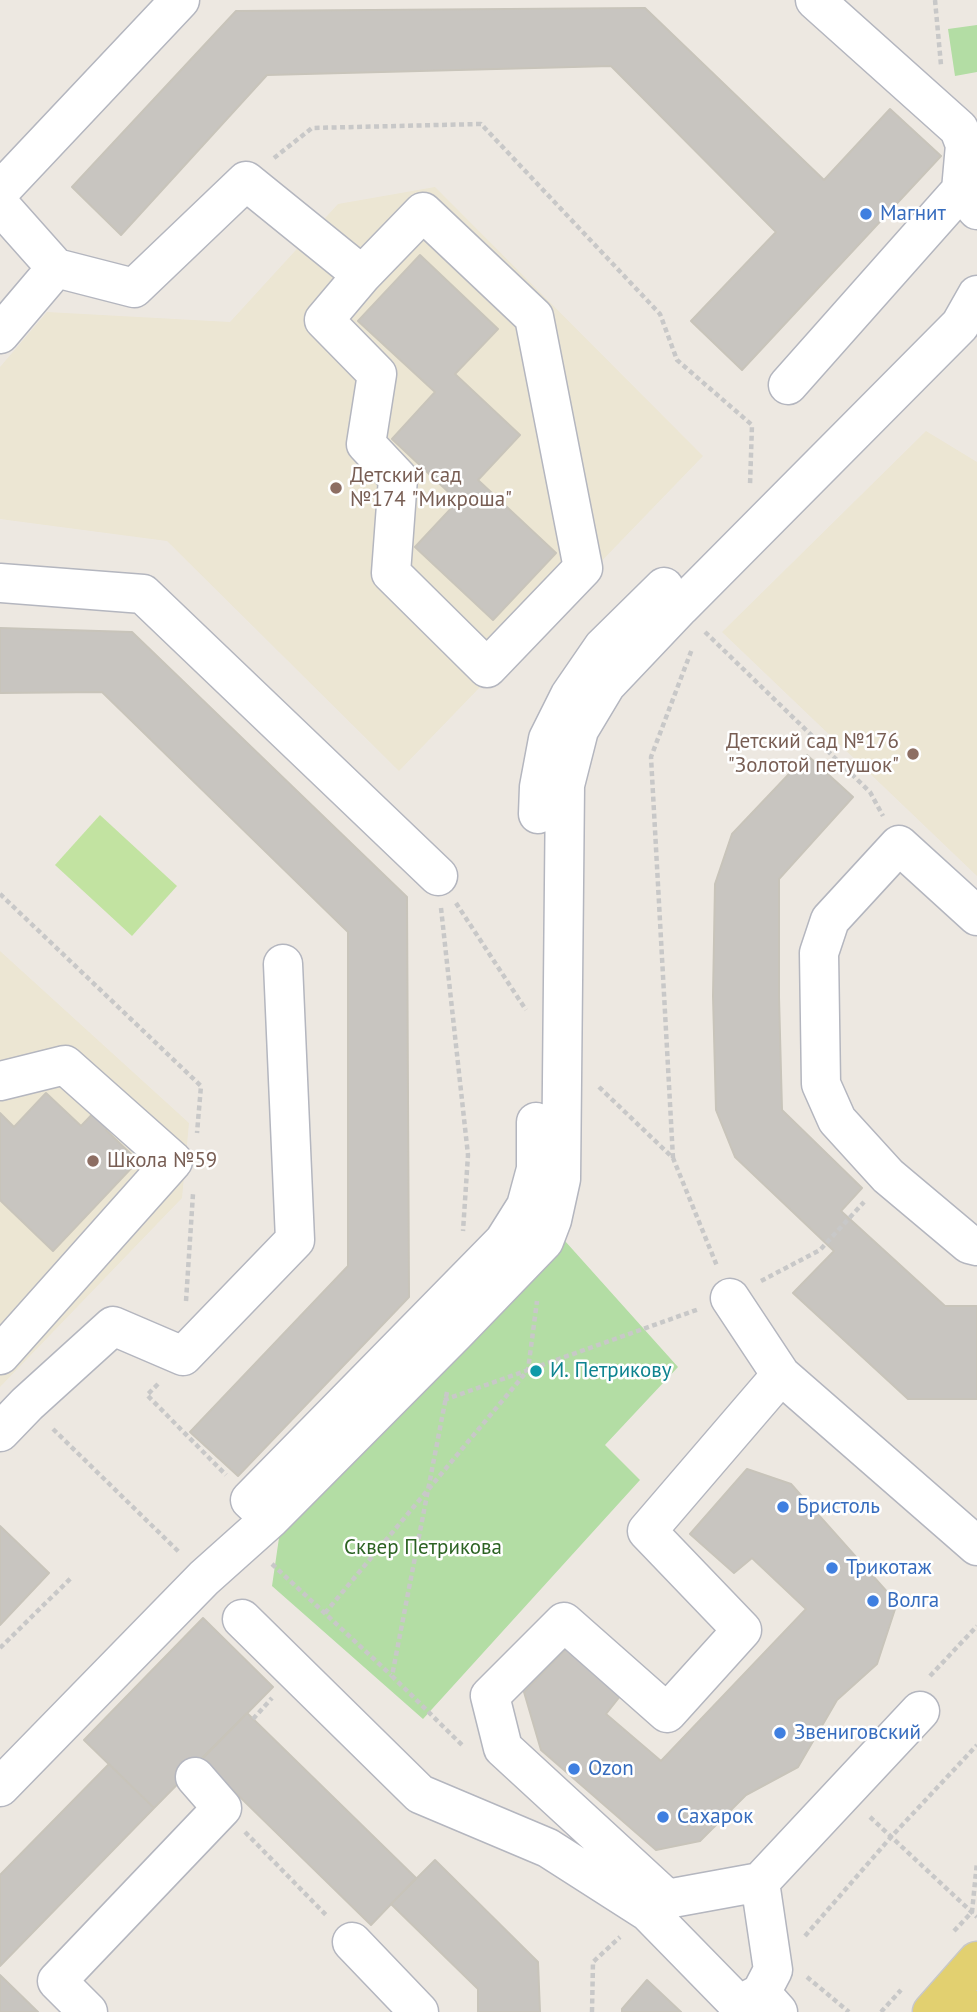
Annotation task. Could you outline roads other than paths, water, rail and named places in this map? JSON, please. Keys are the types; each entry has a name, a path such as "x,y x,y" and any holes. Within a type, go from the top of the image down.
{"main road":[{"path":"932,2012 970,1981"}],"street":[{"path":"0,191 180,0"},
{"path":"788,386 969,200 965,145 959,129 815,0"},
{"path":"0,205 56,268 134,288 246,181 362,275"},
{"path":"424,212 534,317 583,568 487,668 391,573 398,478 366,444 377,374 324,320 362,275 424,212"},
{"path":"0,334 56,268"},
{"path":"0,1787 204,1578 504,1241 526,1206 536,1169 539,787 548,739 570,695 603,647 945,310 977,294"},
{"path":"256,1519 455,1333 544,1241 552,1220 561,1178 565,785 579,730 606,685 690,617 960,325 977,294"},
{"path":"0,583 143,594 438,876"},
{"path":"977,916 899,845 830,920 819,953 821,1084 837,1120 888,1176 970,1244 977,1246"},
{"path":"0,1432 113,1326 183,1356 295,1241 283,964"},
{"path":"0,1081 65,1066 173,1161 0,1355"},
{"path":"730,1298 781,1375 977,1546"},
{"path":"0,1364 27,1404"},
{"path":"781,1375 647,1531 742,1630 667,1713 564,1622 490,1696 503,1748 667,1899 760,1882 920,1712"},
{"path":"242,1619 420,1794 548,1847 648,1912 739,2005 774,1984 760,1882"},
{"path":"88,2012 57,1981 222,1808 195,1777"},
{"path":"352,1942 419,2012"}],"place":[{"name":"Магнит","path":"866,214"},
{"name":"Детский сад №174 \"Микроша\"","path":"336,488"},
{"name":"Детский сад №176 \"Золотой петушок\"","path":"913,754"},
{"name":"Школа №59","path":"93,1161"},
{"name":"И. Петрикову","path":"536,1371"},
{"name":"Бристоль","path":"783,1507"},
{"name":"Трикотаж","path":"832,1568"},
{"name":"Волга","path":"873,1601"},
{"name":"Звениговский","path":"780,1733"},
{"name":"Ozon","path":"574,1769"},
{"name":"Сахарок","path":"663,1817"}],"park label":[{"name":"Сквер Петрикова","path":"423,1548"}]}
